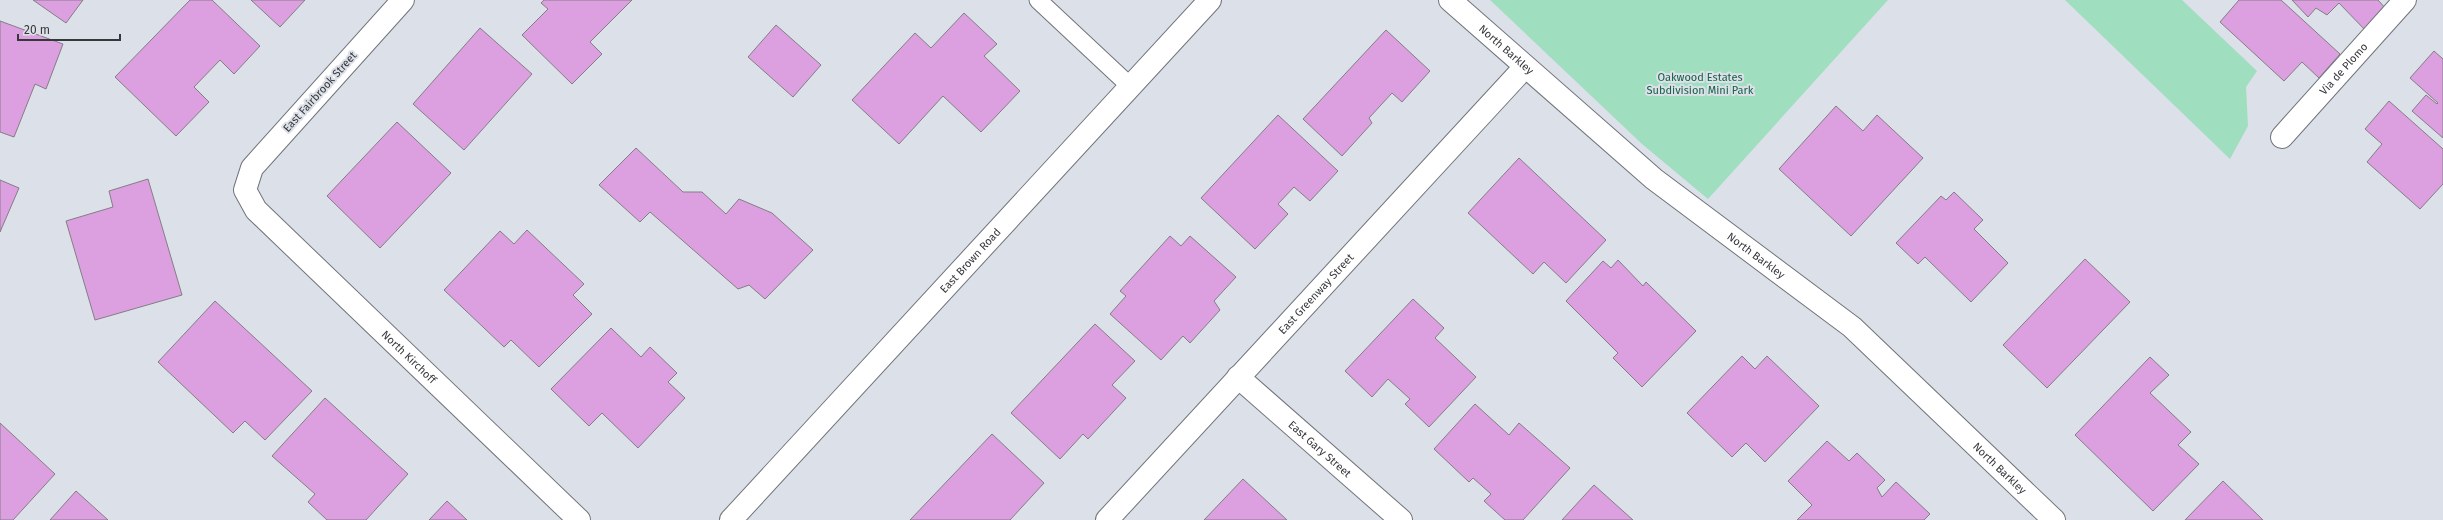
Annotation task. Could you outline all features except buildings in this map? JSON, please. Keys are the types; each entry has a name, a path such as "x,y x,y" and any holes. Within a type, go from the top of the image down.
{"street":[{"name":"East Fairbrook Street","path":"245,190 252,168 403,0"},
{"name":"East Brown Road","path":"730,520 1210,0"},
{"name":"North Barkley","path":"1450,0 1654,179 1852,327 2054,520"},
{"name":"Via de Plomo","path":"2282,137 2405,0"},
{"name":"East Greenway Street","path":"1107,520 1525,67"},
{"name":"North Kirchoff","path":"245,190 256,210 579,520"},
{"name":"East Gary Street","path":"1238,378 1401,520"}],"lane":[{"path":"1038,0 1131,87"}],"green space":[{"name":"Oakwood Estates Subdivision Mini Park","path":"1490,0 1888,0 1708,199 1642,144"},
{"path":"2065,0 2182,0 2257,71 2246,87 2248,126 2230,159"}]}
